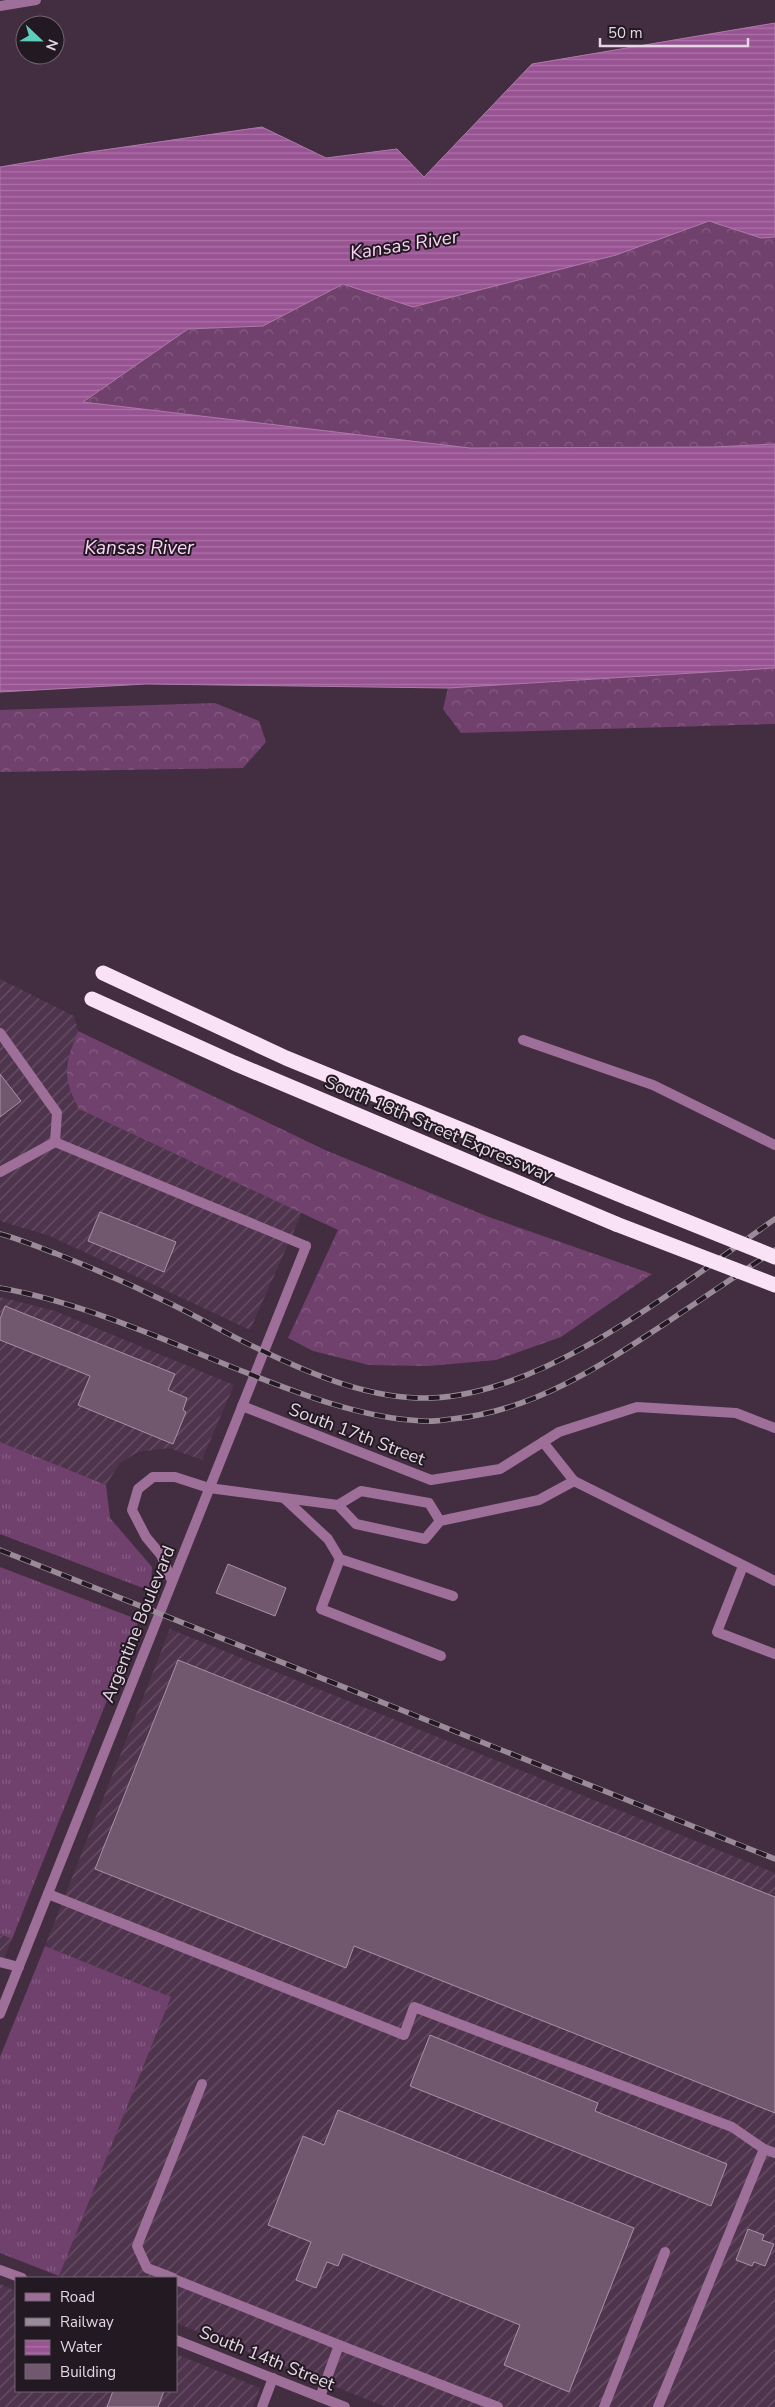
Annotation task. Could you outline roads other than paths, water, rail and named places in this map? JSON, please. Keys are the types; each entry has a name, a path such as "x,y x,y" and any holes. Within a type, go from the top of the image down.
{"highway":[{"name":"South 18th Street Expressway","path":"103,973 286,1058 775,1257"},
{"name":"South 18th Street Expressway","path":"92,999 234,1064 616,1224 775,1285"}],"street":[{"path":"0,6 36,0"},
{"path":"0,1033 56,1113 55,1142 0,1172"},
{"path":"523,1040 654,1085 775,1145"},
{"name":"Argentine Boulevard","path":"0,2014 306,1246 55,1142"},
{"name":"South 17th Street","path":"242,1406 431,1480 500,1469 559,1432 637,1407 736,1413 775,1428"},
{"path":"542,1442 574,1482 775,1581"},
{"path":"172,1581 161,1555 146,1537 132,1510 138,1489 152,1477 175,1477 209,1488 338,1506 356,1524 425,1539 440,1521 539,1500 574,1482"},
{"path":"338,1506 361,1491 430,1503 440,1521"},
{"path":"284,1498 328,1539 340,1559 453,1596"},
{"path":"340,1559 321,1609 441,1656"},
{"path":"743,1566 718,1632 775,1654"},
{"path":"48,1894 404,2035 414,2007 732,2127 764,2149 775,2153"},
{"path":"0,1962 19,1967"},
{"path":"170,2277 147,2268 136,2246 202,2084"},
{"path":"658,2407 764,2149"},
{"path":"604,2407 666,2252"},
{"path":"0,2270 19,2277"},
{"path":"178,2281 498,2407"},
{"name":"South 14th Street","path":"178,2341 345,2407"},
{"path":"320,2397 339,2345"},
{"path":"262,2407 273,2378"}],"water":[{"name":"Kansas River","path":"775,23 775,237 761,238 709,221 616,255 413,307 343,284 263,326 188,329 83,402 470,448 714,447 775,444 775,668 448,688 146,684 0,692 0,167 262,127 326,158 397,149 424,177 532,64"}],"railway":[{"path":"0,1234 57,1254 114,1278 171,1304 251,1346 345,1385 388,1395 432,1398 476,1392 521,1377 567,1356 612,1331 656,1303 775,1219"},
{"path":"0,1288 30,1294 89,1311 326,1402 374,1415 398,1419 434,1421 482,1414 511,1406 566,1384 644,1338 775,1250"},
{"path":"0,1550 775,1859"}]}
